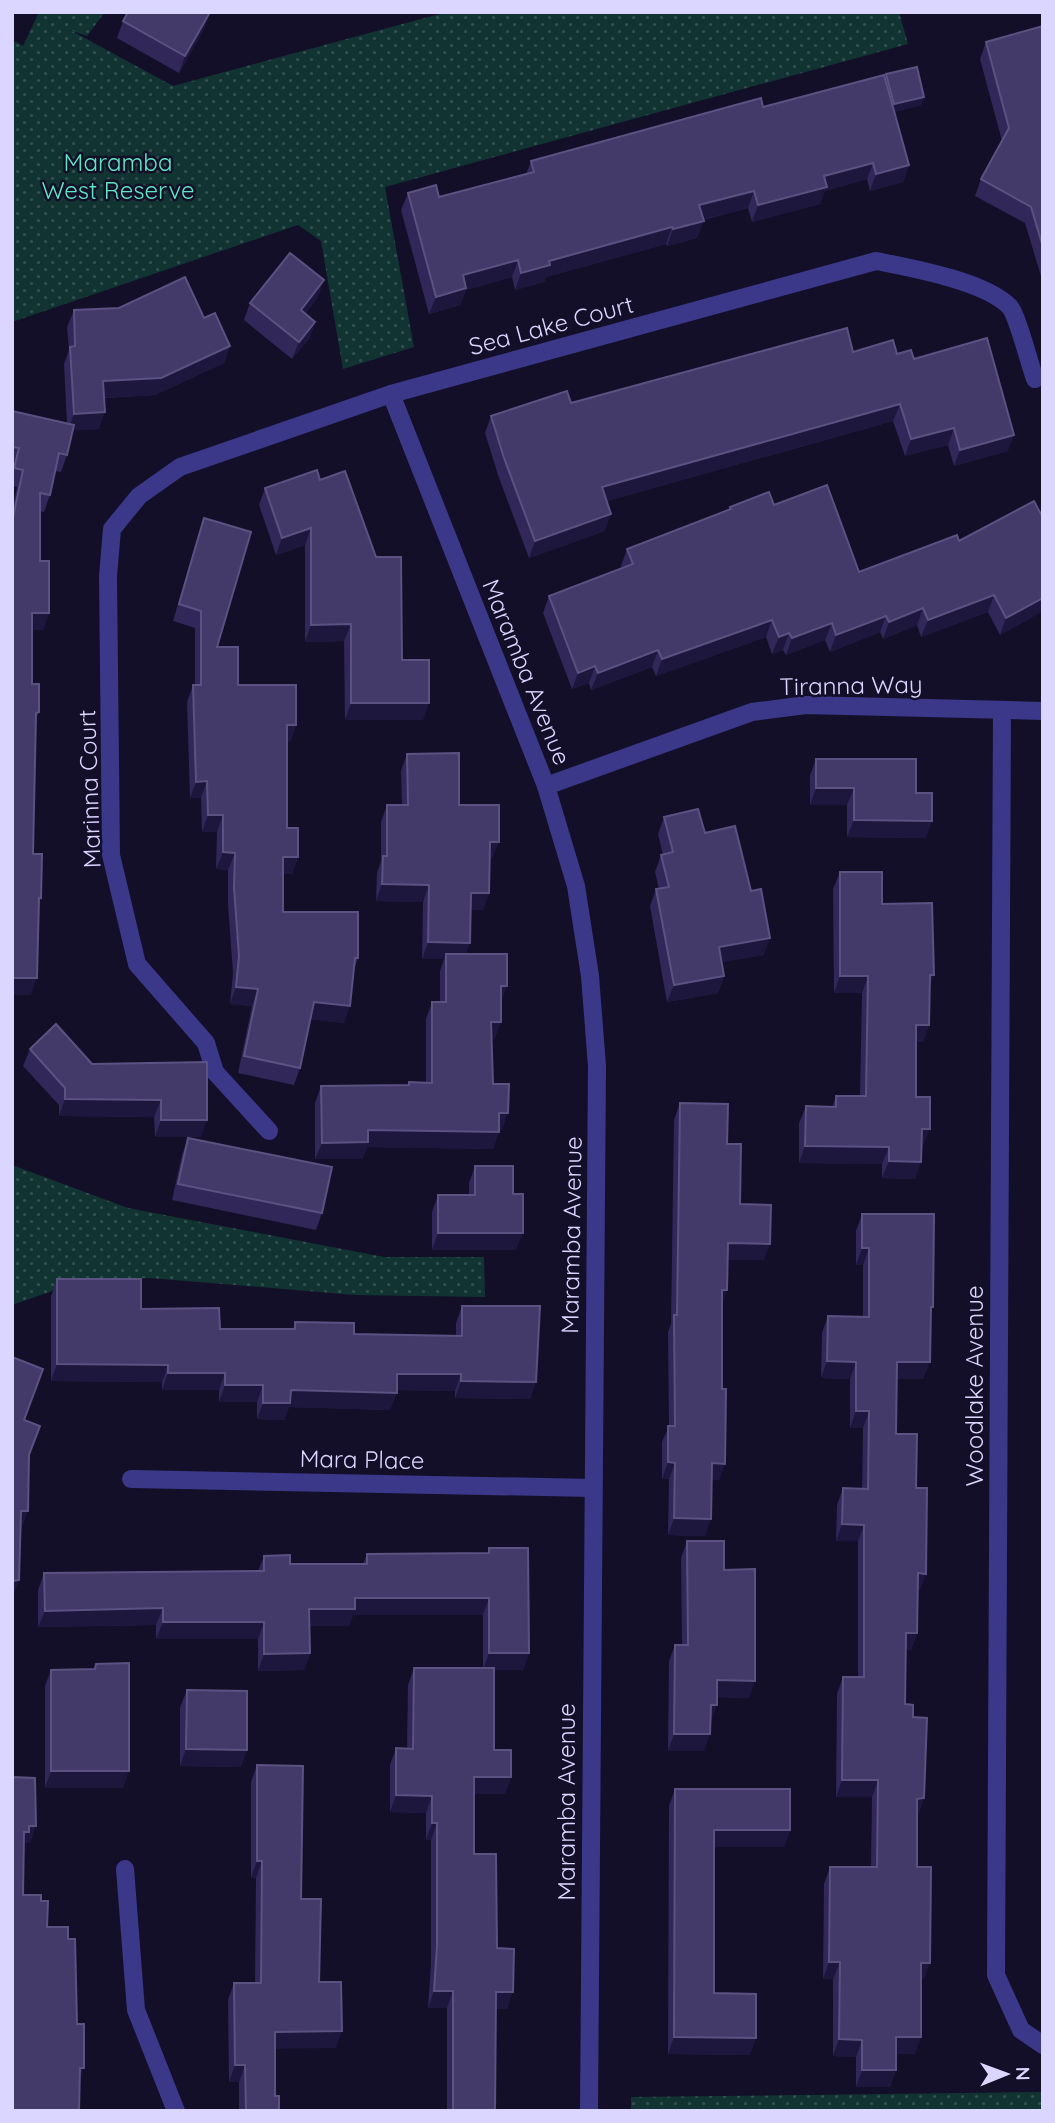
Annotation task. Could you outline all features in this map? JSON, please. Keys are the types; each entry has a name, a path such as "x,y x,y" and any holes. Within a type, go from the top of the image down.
{"street":[{"name":"Sea Lake Court","path":"180,467 391,394 876,261 941,275 982,290 1011,307 1035,379"},
{"name":"Maramba Avenue","path":"391,394 546,786 576,887 590,976 597,1066 589,2111"},
{"name":"Marinna Court","path":"180,467 139,496 112,529 108,576 111,855 137,964 206,1043 215,1072 270,1131"},
{"name":"Tiranna Way","path":"546,786 752,712 806,705 1043,711"},
{"name":"Woodlake Avenue","path":"1002,710 996,1975 1021,2030 1043,2045"},
{"name":"Mara Place","path":"131,1479 593,1488"},
{"path":"125,1868 136,2010 176,2111"}],"green space":[{"name":"Maramba West Reserve","path":"39,12 105,12 87,36 70,30 173,86 447,12 899,12 908,44 385,187 414,347 343,369 321,241 298,225 12,322 12,49 15,41 23,46"},
{"path":"12,1165 128,1208 384,1257 484,1257 485,1297 355,1295 150,1278 84,1280 12,1305"},
{"path":"1043,2092 1043,2111 631,2111 631,2097"}],"building":[{"path":"128,12 209,14 185,56 123,21"},
{"path":"1043,26 1043,247 1031,207 981,179 1009,128 986,42"},
{"path":"917,67 924,97 894,104 886,74"},
{"path":"884,75 909,165 876,174 873,163 824,176 827,187 758,205 754,191 699,205 704,221 673,229 672,227 549,261 550,265 521,273 518,260 463,275 466,288 436,297 408,193 436,185 439,197 534,172 531,161 761,98 763,107"},
{"path":"290,253 324,280 301,310 315,322 299,342 250,303"},
{"path":"185,277 204,318 215,313 230,346 161,378 103,381 105,412 74,414 70,347 75,346 74,310 119,308"},
{"path":"847,328 853,352 893,340 897,354 911,350 914,359 987,338 1014,435 960,450 954,428 911,439 900,404 602,487 611,514 535,541 491,416 567,391 571,403"},
{"path":"12,411 74,425 67,455 59,453 50,495 40,493 40,561 49,561 49,613 32,613 32,684 39,684 33,854 42,854 37,978 12,978 12,522 23,470 14,468 19,448 12,447"},
{"path":"317,470 320,480 345,471 376,557 401,557 402,660 429,660 429,703 351,703 351,624 311,625 311,528 282,538 265,488"},
{"path":"827,485 859,572 957,535 959,541 1034,501 1043,518 1043,598 1006,618 994,595 928,620 923,608 889,622 886,616 836,635 832,623 792,638 789,633 779,637 772,620 662,659 658,650 598,673 595,666 578,673 549,596 633,564 627,549 731,509 730,507 769,492 774,505"},
{"path":"204,518 251,532 217,647 238,647 238,685 296,685 296,725 287,725 287,828 298,828 298,857 283,857 283,912 358,912 358,958 355,958 350,1006 314,1002 300,1068 244,1056 258,989 236,987 239,956 234,888 235,853 223,852 223,815 208,815 207,781 196,782 193,685 201,685 201,611 179,604"},
{"path":"459,753 459,805 499,805 499,842 490,842 489,893 471,893 470,943 428,942 429,885 382,884 383,856 387,856 387,805 408,805 407,754"},
{"path":"816,759 916,759 916,793 932,793 932,821 854,820 854,788 816,788"},
{"path":"698,809 705,833 735,826 751,891 761,889 770,938 719,947 724,976 674,985 656,889 669,887 661,855 673,852 664,817"},
{"path":"840,872 882,872 882,904 932,903 934,975 930,975 929,1025 916,1025 916,1097 930,1097 930,1129 922,1129 921,1162 889,1161 889,1147 805,1146 806,1106 836,1107 836,1096 866,1096 868,976 840,976"},
{"path":"446,954 507,954 507,986 501,986 501,1022 491,1022 493,1084 509,1084 508,1113 499,1113 499,1132 368,1130 368,1142 322,1143 321,1086 432,1083 432,1002 446,1002"},
{"path":"56,1024 92,1064 207,1062 207,1120 161,1120 161,1100 65,1099 65,1088 30,1049"},
{"path":"680,1103 728,1104 727,1144 741,1144 740,1204 771,1205 770,1244 728,1243 727,1290 722,1290 722,1389 726,1389 725,1464 712,1463 711,1519 674,1518 675,1463 668,1462 668,1426 675,1426 674,1315 677,1315"},
{"path":"188,1138 332,1167 322,1213 178,1184"},
{"path":"475,1166 513,1166 513,1194 523,1194 523,1233 438,1233 438,1195 475,1195"},
{"path":"862,1214 934,1214 930,1362 897,1362 896,1434 917,1434 916,1488 927,1488 926,1574 918,1573 917,1633 906,1633 905,1704 913,1705 913,1717 927,1718 924,1798 917,1799 917,1867 931,1867 930,1963 921,1963 921,2037 896,2037 896,2070 862,2070 862,2040 839,2039 840,1962 829,1962 830,1867 877,1867 878,1780 842,1780 843,1677 864,1677 864,1525 842,1524 843,1488 868,1489 869,1411 856,1411 856,1362 827,1361 828,1316 869,1317 869,1248 862,1248"},
{"path":"57,1279 141,1279 141,1309 219,1308 220,1329 295,1329 295,1322 354,1323 354,1334 462,1336 462,1306 540,1306 536,1382 461,1381 461,1374 397,1374 397,1393 291,1390 290,1403 263,1403 263,1385 225,1385 225,1373 168,1373 168,1365 57,1364"},
{"path":"12,1357 43,1369 24,1420 40,1426 29,1455 28,1511 21,1511 19,1580 12,1581"},
{"path":"687,1541 724,1541 724,1570 755,1569 755,1681 717,1680 717,1705 711,1705 710,1734 674,1734 675,1645 688,1645"},
{"path":"489,1548 528,1548 529,1653 489,1653 489,1598 355,1598 355,1609 309,1609 310,1653 264,1654 264,1622 163,1622 163,1608 45,1611 44,1573 264,1571 264,1556 290,1555 290,1564 367,1564 367,1554 489,1553"},
{"path":"129,1663 129,1771 51,1771 51,1670 95,1669 96,1664"},
{"path":"414,1668 494,1668 494,1750 511,1750 511,1777 474,1777 474,1854 496,1854 497,1948 514,1949 513,1992 496,1992 495,2111 453,2111 453,1991 434,1991 437,1947 437,1823 432,1823 432,1796 396,1795 396,1748 413,1749"},
{"path":"187,1690 247,1691 247,1750 186,1749"},
{"path":"257,1765 303,1766 301,1899 321,1899 319,1982 341,1982 342,2031 275,2032 275,2096 279,2096 279,2111 246,2111 245,2065 235,2065 234,1983 261,1983 262,1861 257,1861"},
{"path":"12,1777 35,1778 36,1826 29,1826 29,1832 24,1832 23,1895 41,1895 41,1901 48,1901 47,1927 68,1927 68,1939 75,1939 77,2024 84,2024 84,2068 80,2068 79,2111 12,2111"},
{"path":"675,1789 790,1789 790,1830 714,1830 714,1993 756,1994 756,2038 674,2037"}]}
